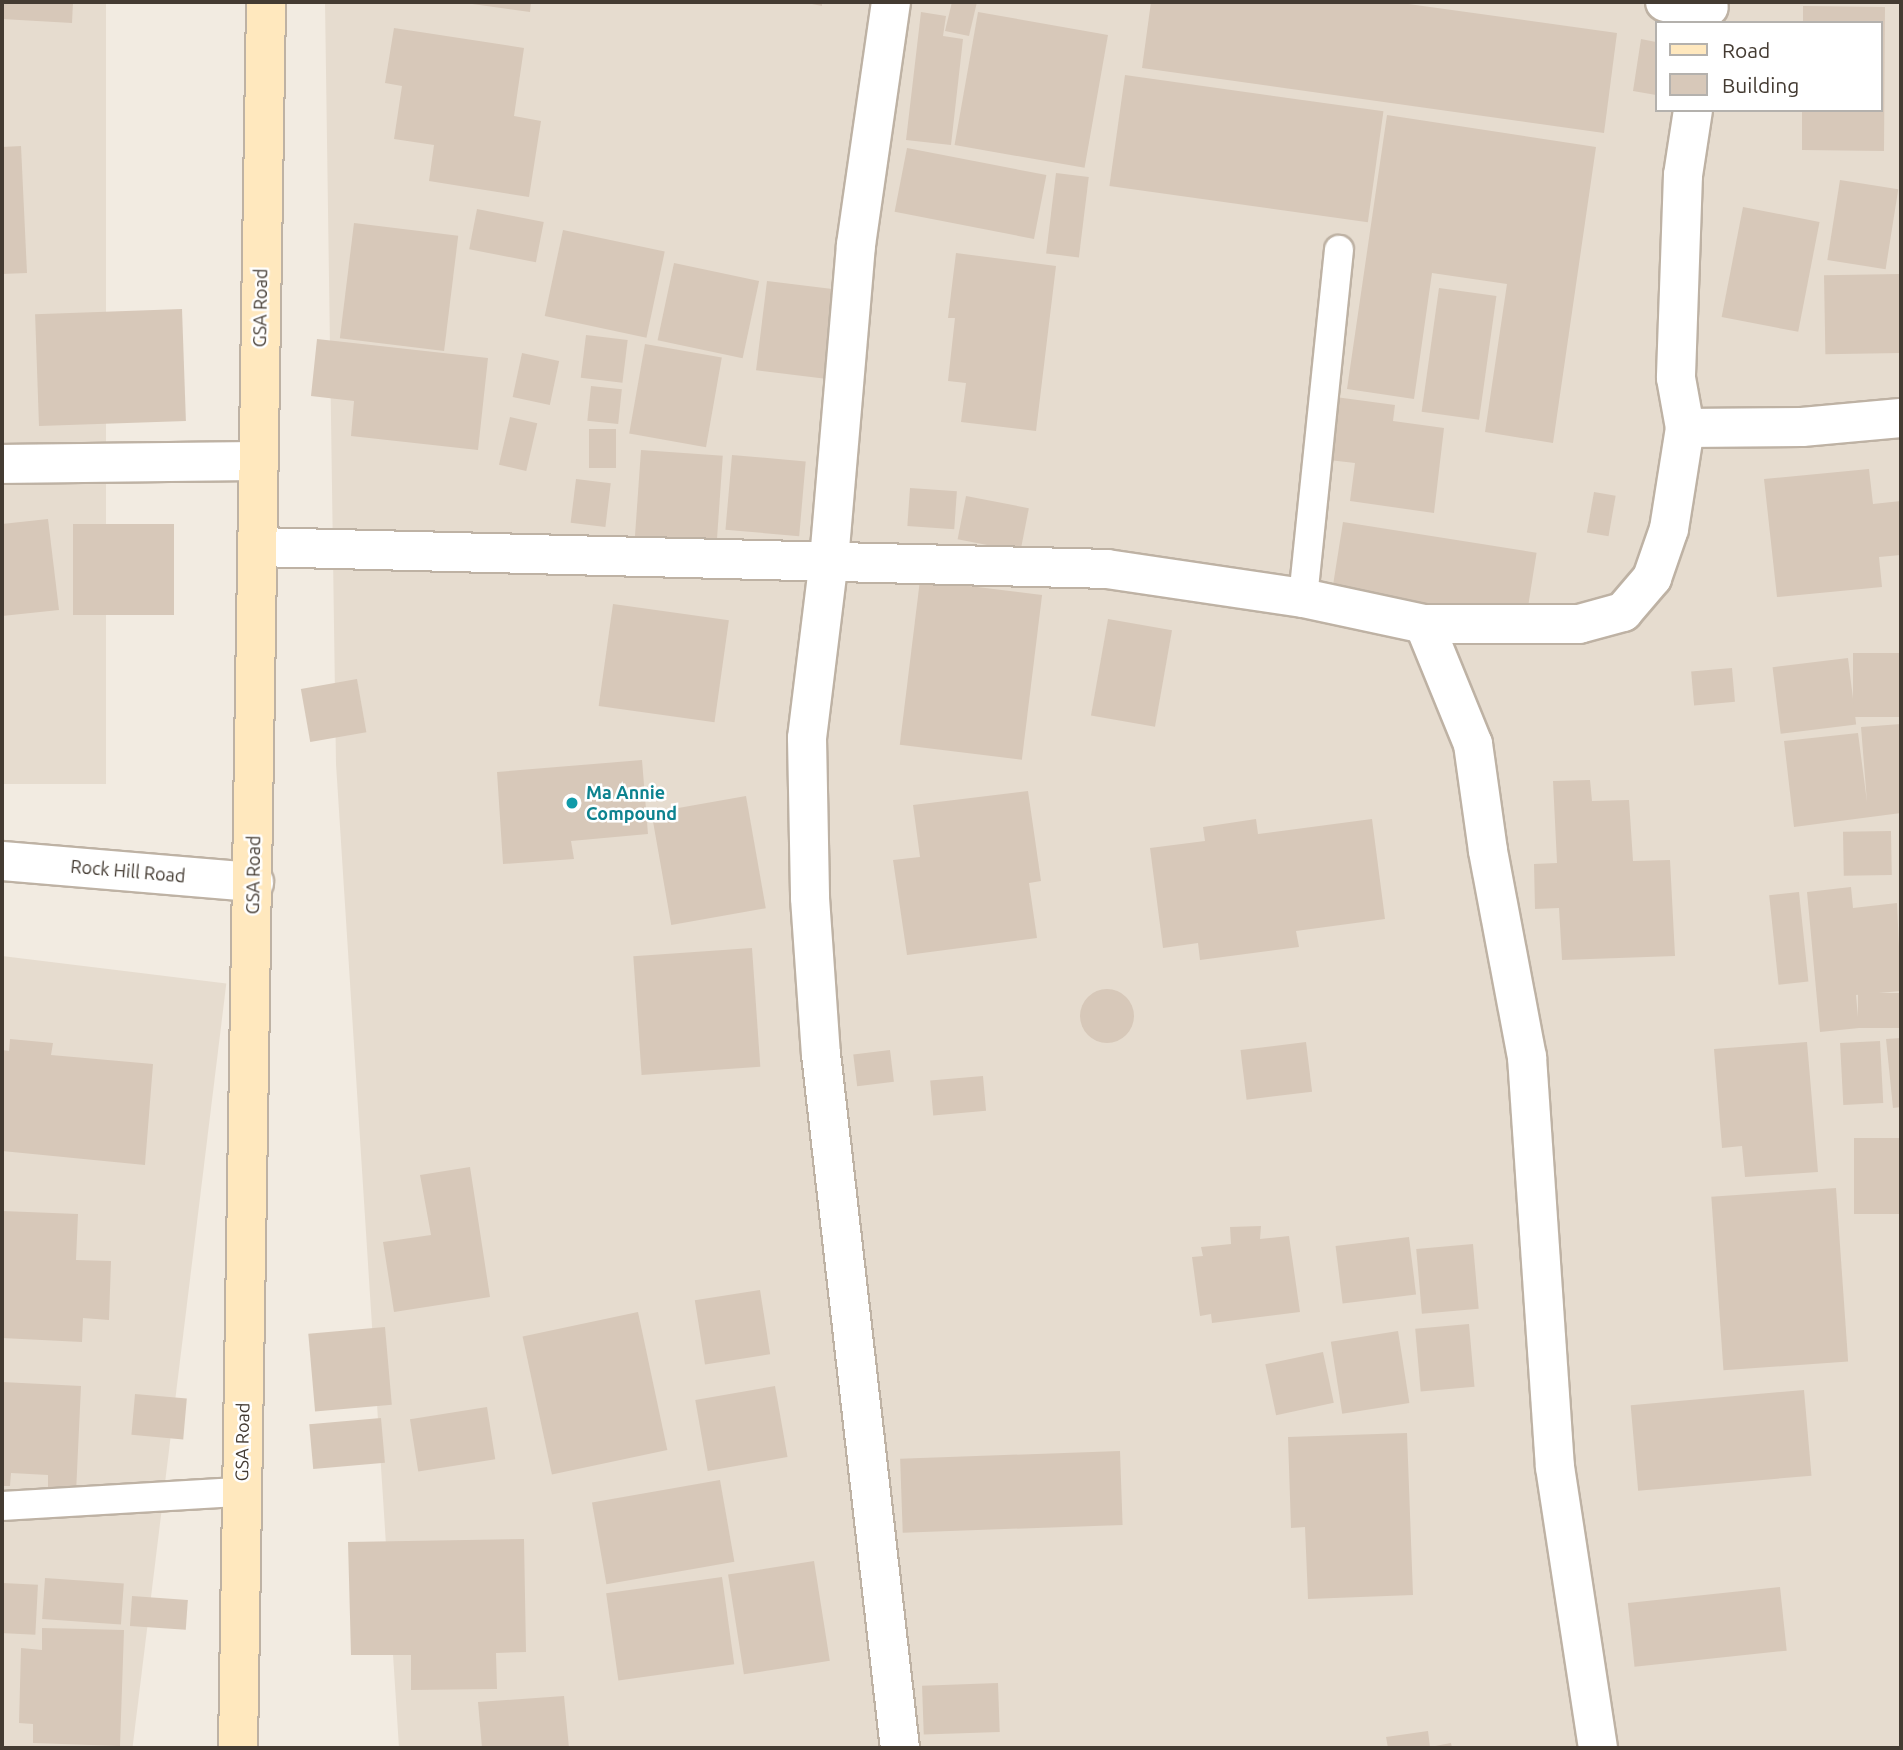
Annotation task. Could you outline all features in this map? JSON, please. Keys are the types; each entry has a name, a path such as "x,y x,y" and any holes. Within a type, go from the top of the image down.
{"street":[{"name":"GSA Road","path":"238,1748 240,1492 254,881 257,461 266,2"},
{"path":"891,2 856,245 829,559 807,738 810,898 821,1054 900,1748"},
{"path":"1665,2 1708,11"},
{"path":"258,547 829,559 1107,569 1303,598 1424,624 1580,624 1623,612 1652,578 1669,528 1685,428 1676,379 1683,175 1693,112"},
{"path":"1685,428 1802,427 1901,418"},
{"path":"2,464 257,461"},
{"path":"1424,624 1474,744 1488,851 1527,1057 1555,1467 1598,1748"},
{"name":"Rock Hill Road","path":"2,861 254,881"}],"lane":[{"path":"1303,598 1339,250"},
{"path":"2,1506 240,1492"}],"shaded area":[{"path":"2,2 106,2 106,784 2,784"},
{"path":"325,2 1901,2 1901,1748 399,1748 336,764"},
{"path":"2,956 226,984 132,1748 2,1748"}],"building":[{"path":"2,2 73,2 72,23 2,19"},
{"path":"458,2 531,2 530,12"},
{"path":"802,2 822,2 822,6"},
{"path":"952,2 977,2 969,36 945,31"},
{"path":"1151,2 1394,2 1617,33 1604,133 1142,68"},
{"path":"1803,6 1885,7 1884,151 1802,150 1802,112 1882,112 1882,21 1803,21"},
{"path":"921,12 946,16 943,36 963,39 951,145 906,140"},
{"path":"978,12 1108,35 1085,168 955,145"},
{"path":"394,28 524,48 514,116 541,121 529,197 429,181 434,145 394,139 402,86 385,83"},
{"path":"1641,39 1654,42 1654,95 1633,91"},
{"path":"1125,75 1383,111 1368,222 1109,186"},
{"path":"1387,115 1596,147 1553,443 1485,432 1507,284 1432,273 1414,399 1347,389"},
{"path":"21,146 27,273 2,274 2,147"},
{"path":"907,148 1046,175 1034,239 895,212"},
{"path":"1056,173 1089,177 1079,257 1046,253"},
{"path":"1840,180 1898,189 1886,269 1827,260"},
{"path":"1743,207 1820,222 1798,332 1722,317"},
{"path":"477,209 544,222 536,262 469,249"},
{"path":"354,223 458,236 444,351 340,338"},
{"path":"563,230 665,252 646,338 545,316"},
{"path":"956,253 1056,266 1036,431 961,422 966,383 948,381 955,318 948,318"},
{"path":"674,263 759,281 743,358 658,340"},
{"path":"1899,274 1900,353 1825,354 1824,275"},
{"path":"767,281 840,290 829,379 756,370"},
{"path":"1439,288 1496,296 1479,420 1422,412"},
{"path":"182,309 186,421 39,426 35,314"},
{"path":"586,335 628,340 622,383 581,378"},
{"path":"317,339 488,358 478,450 351,436 354,401 311,396"},
{"path":"645,344 722,358 706,447 629,434"},
{"path":"522,353 559,361 550,405 513,397"},
{"path":"591,386 622,389 618,424 587,421"},
{"path":"1328,396 1395,405 1393,421 1444,428 1434,513 1350,501 1355,463 1320,459"},
{"path":"510,417 537,423 526,471 499,465"},
{"path":"589,429 616,429 616,468 589,468"},
{"path":"641,450 723,456 716,546 635,541"},
{"path":"732,455 806,461 799,536 725,530"},
{"path":"1869,469 1873,504 1901,501 1901,555 1879,557 1882,587 1777,597 1764,479"},
{"path":"576,479 611,483 605,527 571,523"},
{"path":"910,488 957,491 954,529 907,526"},
{"path":"1594,492 1616,496 1609,536 1587,532"},
{"path":"966,496 1029,508 1020,551 958,539"},
{"path":"48,519 59,610 2,616 2,524"},
{"path":"1343,522 1537,553 1525,623 1332,592"},
{"path":"73,524 174,524 174,615 73,615"},
{"path":"920,580 1042,595 1022,760 900,745"},
{"path":"613,604 729,620 715,722 599,706"},
{"path":"1108,619 1172,630 1155,727 1091,716"},
{"path":"1853,653 1901,653 1901,717 1853,717"},
{"path":"1848,658 1856,725 1781,734 1773,667"},
{"path":"1732,668 1735,702 1694,705 1691,672"},
{"path":"357,679 366,732 310,742 301,689"},
{"path":"1901,724 1901,813 1794,827 1784,741 1858,733 1867,802 1861,727"},
{"name":"Ma Annie Compound","path":"642,760 648,834 571,841 574,859 503,864 497,772"},
{"path":"1590,780 1592,801 1629,800 1633,861 1670,860 1675,956 1562,960 1559,908 1535,909 1534,864 1557,863 1553,781"},
{"path":"1028,791 1041,881 1029,883 1037,938 907,955 893,860 920,857 913,805"},
{"path":"746,796 766,908 671,925 651,813"},
{"path":"1256,819 1258,834 1372,819 1385,919 1296,931 1299,947 1200,960 1198,943 1163,948 1150,848 1205,841 1203,827"},
{"path":"1891,831 1892,875 1844,876 1843,832"},
{"path":"1851,887 1853,908 1897,903 1901,991 1856,995 1859,1028 1820,1032 1807,892"},
{"path":"1799,892 1808,982 1779,985 1769,895"},
{"path":"752,948 760,1067 642,1075 633,956"},
{"path":"1107,989 1126,997 1134,1016 1126,1035 1107,1043 1088,1035 1080,1016 1088,997"},
{"path":"1858,993 1901,993 1901,1028 1858,1028"},
{"path":"1901,1038 1901,1107 1893,1108 1886,1039"},
{"path":"10,1039 53,1043 51,1055 153,1064 145,1165 2,1151 2,1050 9,1051"},
{"path":"1880,1041 1883,1103 1843,1105 1840,1043"},
{"path":"1306,1042 1312,1092 1247,1100 1240,1050"},
{"path":"1807,1042 1818,1172 1745,1177 1742,1146 1722,1148 1714,1049"},
{"path":"890,1050 894,1082 857,1086 853,1055"},
{"path":"983,1076 986,1111 933,1115 930,1081"},
{"path":"1854,1138 1901,1138 1901,1214 1854,1214"},
{"path":"470,1167 490,1297 394,1312 383,1242 431,1235 420,1175"},
{"path":"1836,1188 1848,1362 1723,1370 1711,1197"},
{"path":"2,1211 78,1214 76,1260 111,1261 109,1320 83,1318 82,1342 2,1338"},
{"path":"1261,1226 1260,1239 1289,1236 1300,1312 1212,1323 1211,1314 1200,1316 1192,1257 1203,1256 1201,1247 1231,1244 1230,1227"},
{"path":"1409,1237 1416,1295 1343,1304 1336,1246"},
{"path":"1473,1244 1479,1309 1422,1314 1416,1249"},
{"path":"760,1290 770,1354 705,1365 695,1300"},
{"path":"638,1312 667,1450 552,1474 523,1337"},
{"path":"1469,1324 1474,1387 1421,1391 1415,1329"},
{"path":"385,1327 392,1405 315,1411 308,1334"},
{"path":"1398,1331 1409,1403 1342,1414 1331,1342"},
{"path":"1323,1352 1334,1403 1276,1415 1265,1364"},
{"path":"2,1382 81,1386 76,1493 48,1492 48,1475 11,1473 10,1486 2,1486"},
{"path":"775,1386 788,1457 708,1471 695,1400"},
{"path":"1804,1390 1811,1476 1638,1491 1631,1405"},
{"path":"135,1394 187,1399 183,1439 131,1435"},
{"path":"487,1407 495,1459 418,1472 410,1419"},
{"path":"381,1418 385,1463 313,1469 309,1424"},
{"path":"1407,1433 1413,1595 1308,1599 1305,1527 1291,1528 1288,1437"},
{"path":"1120,1451 1123,1525 903,1533 900,1459"},
{"path":"720,1480 734,1562 606,1584 592,1503"},
{"path":"524,1539 526,1652 496,1653 497,1689 411,1690 411,1655 351,1655 348,1542"},
{"path":"814,1561 830,1661 744,1674 728,1575"},
{"path":"722,1577 734,1664 618,1680 606,1593"},
{"path":"45,1578 124,1584 121,1624 42,1619"},
{"path":"3,1583 38,1585 35,1635 2,1633"},
{"path":"1780,1587 1787,1651 1635,1667 1628,1603"},
{"path":"132,1596 188,1600 186,1630 130,1626"},
{"path":"42,1628 124,1630 120,1746 33,1743 33,1724 19,1723 21,1648 42,1650"},
{"path":"998,1683 1000,1732 924,1735 922,1686"},
{"path":"564,1696 569,1748 482,1748 478,1702"},
{"path":"1428,1731 1430,1747 1451,1743 1452,1748 1388,1748 1386,1737"}],"place":[{"name":"Ma Annie Compound","path":"572,803"}]}
